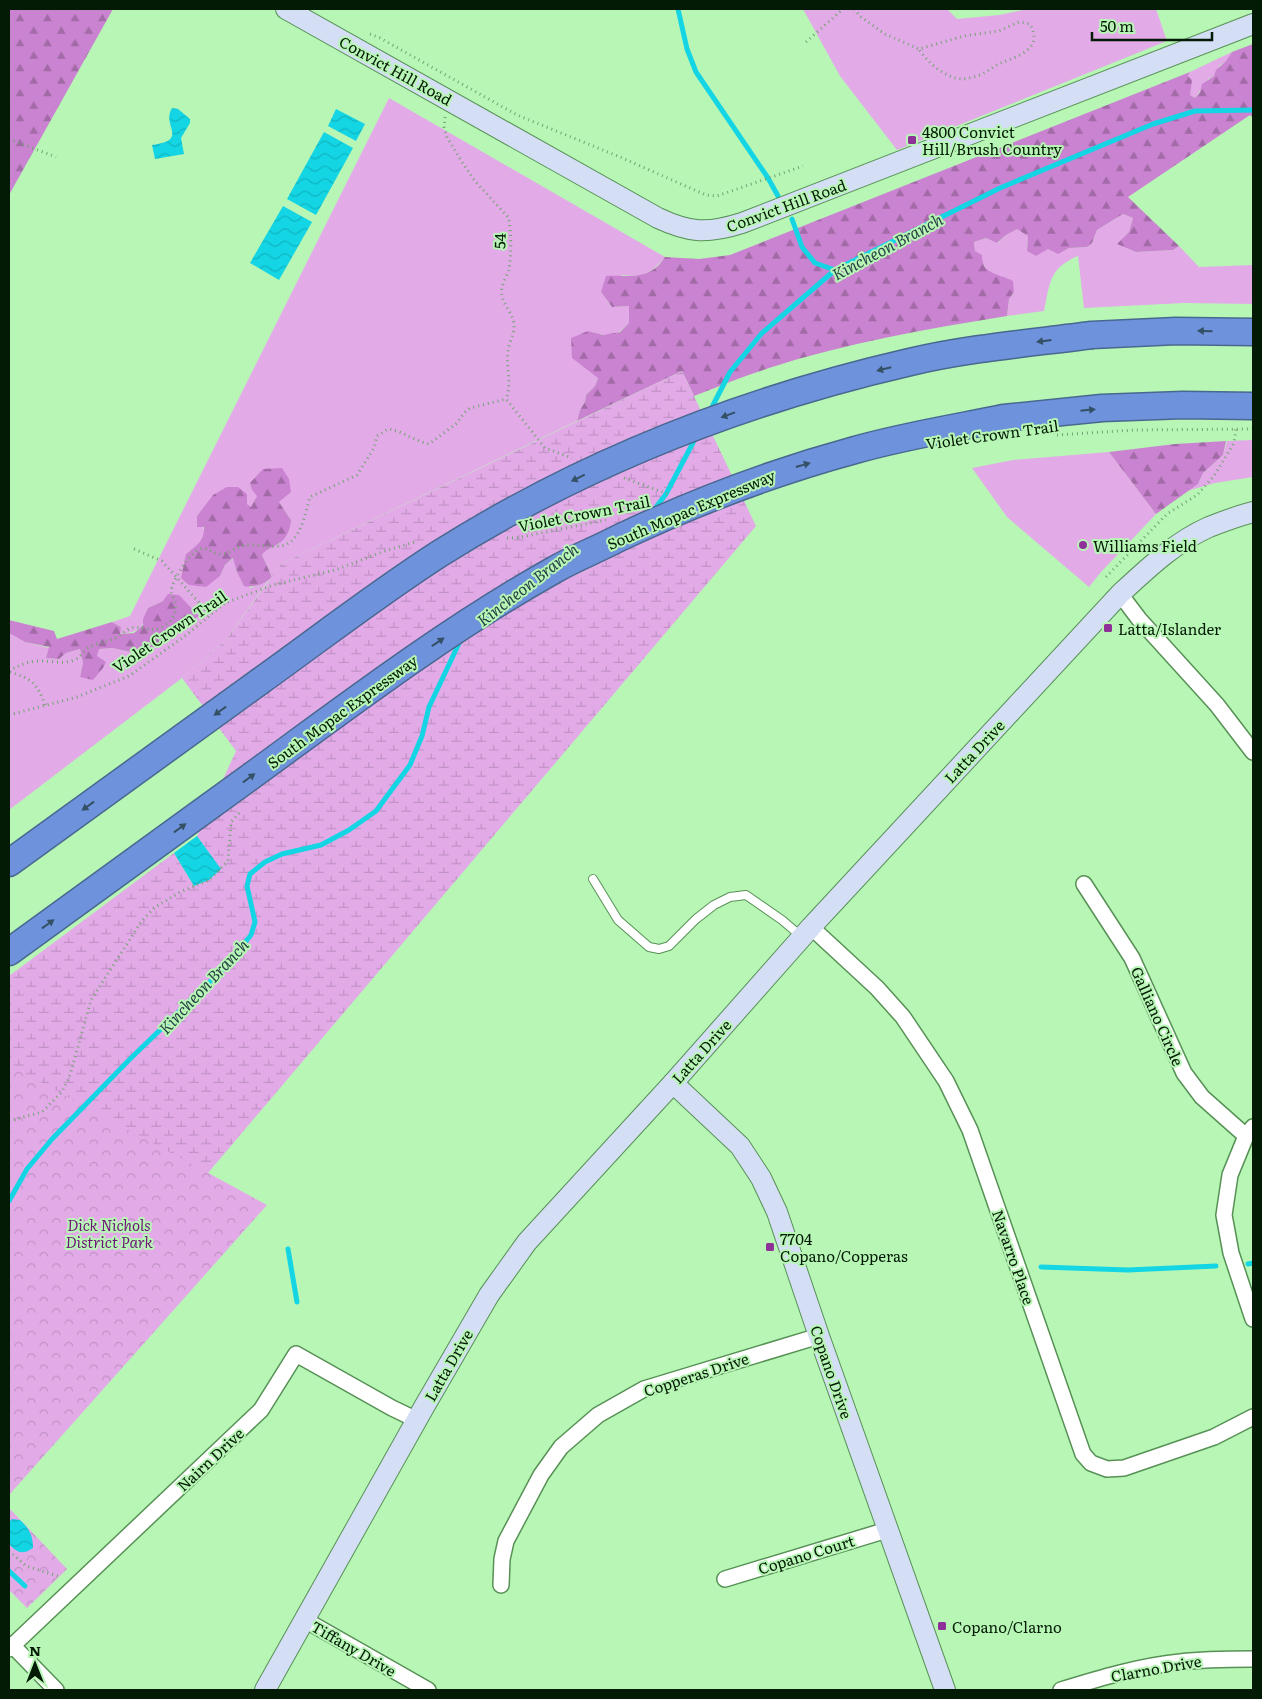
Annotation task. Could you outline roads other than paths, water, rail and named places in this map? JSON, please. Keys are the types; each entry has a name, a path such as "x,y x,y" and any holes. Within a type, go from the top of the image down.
{"highway":[{"path":"9,863 363,607 440,554 524,505 615,460 688,430 772,399 912,362 1000,347 1092,335 1176,331 1253,332"},
{"name":"South Mopac Expressway","path":"9,952 404,665 478,615 556,568 679,512 723,493 793,468 866,447 1004,418 1102,408 1183,405 1253,406"}],"street":[{"name":"Convict Hill Road","path":"291,10 658,218 677,226 702,231 723,229 742,223 1253,24"},
{"name":"Latta Drive","path":"265,1690 488,1295 527,1242 673,1083 806,932 1120,594 1156,561 1183,542 1207,528 1253,512"},
{"path":"1120,594 1139,619 1216,705 1253,752"},
{"name":"Galliano Circle","path":"1084,884 1132,958 1184,1073 1202,1097 1250,1132"},
{"name":"Navarro Place","path":"806,932 877,988 903,1017 946,1081 970,1130 1083,1454 1091,1463 1108,1469 1124,1468 1214,1437 1253,1417"},
{"name":"Copano Drive","path":"673,1083 740,1146 761,1178 777,1212 887,1530 945,1690"},
{"path":"1250,1132 1230,1175 1224,1215 1231,1252 1253,1319"},
{"name":"Copperas Drive","path":"501,1585 502,1559 506,1541 541,1475 562,1447 598,1415 644,1389 819,1336"},
{"name":"Nairn Drive","path":"11,1647 261,1410 296,1354 417,1420"},
{"name":"Copano Court","path":"725,1579 887,1530"},
{"name":"Tiffany Drive","path":"305,1620 428,1690"},
{"path":"11,1647 56,1690"},
{"name":"Clarno Drive","path":"1061,1690 1112,1675 1179,1662 1225,1658 1253,1659"}],"lane":[{"path":"593,879 618,920 649,947 659,949 669,946 696,919 714,905 730,897 746,895 782,920 806,932"}],"water":[{"path":"172,108 178,109 190,119 190,123 181,138 184,154 155,159 152,145 170,140 172,136 170,115"},
{"path":"336,109 365,124 356,141 328,126"},
{"path":"324,132 353,148 316,215 287,199"},
{"path":"283,206 312,222 279,280 250,263"},
{"path":"197,836 221,869 209,880 194,886 174,853"},
{"path":"12,1519 20,1520 30,1532 33,1548 26,1552 20,1552 9,1544 9,1522"}],"waterway":[{"path":"678,9 687,49 696,72 768,178 778,196"},
{"name":"Kincheon Branch","path":"710,411 730,372 762,333 835,270 1000,188 1153,124 1195,111 1253,110"},
{"path":"792,219 802,247 815,263 835,270"},
{"name":"Kincheon Branch","path":"653,511 666,494 696,437"},
{"name":"Kincheon Branch","path":"9,1201 27,1169 52,1139 130,1059 222,970 251,935 255,922 247,886 250,874 265,862 282,854 321,845 349,830 376,811 410,765 422,736 429,707 461,639"},
{"path":"288,1249 297,1302"},
{"path":"1248,1264 1253,1263"},
{"path":"1041,1267 1128,1270 1216,1266"},
{"path":"9,1571 25,1586"}],"place":[{"name":"4800 Convict Hill/Brush Country","path":"912,140"},
{"name":"Williams Field","path":"1083,545"},
{"name":"Latta/Islander","path":"1108,628"},
{"name":"7704 Copano/Copperas","path":"770,1247"},
{"name":"Copano/Clarno","path":"942,1626"}],"park label":[{"name":"Dick Nichols District Park","path":"109,1232"}]}
